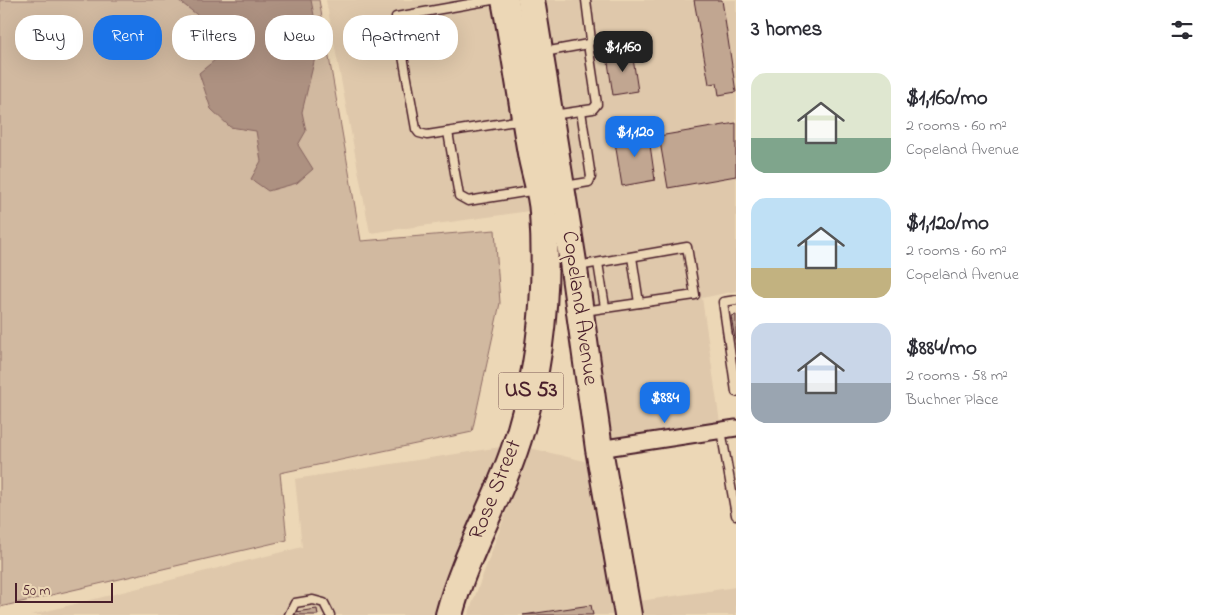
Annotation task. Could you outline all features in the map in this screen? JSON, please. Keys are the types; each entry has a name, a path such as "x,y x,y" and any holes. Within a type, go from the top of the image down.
{"highway":[{"name":"Copeland Avenue","path":"506,0 538,118 550,188 586,265 580,311 599,449 628,615"},
{"name":"Copeland Avenue","path":"531,0 539,53 538,118 531,155"},
{"name":"Rose Street","path":"449,615 472,550 497,494 521,429 536,369 544,311 546,267 543,210 550,188 531,155"}],"street":[{"path":"599,449 729,429"}],"lane":[{"path":"492,0 396,17 416,129 419,133 427,135 593,109 597,104 588,44"},
{"path":"539,53 588,44 592,40 586,0"},
{"path":"448,132 459,196 463,200 468,201 590,182 580,111"},
{"path":"580,311 605,308 695,295 687,247 586,265 605,308"},
{"path":"632,257 639,303"},
{"path":"736,300 723,302 736,392"},
{"path":"729,429 736,515"},
{"path":"289,615 295,603 313,600 324,603 330,615"}],"shaded area":[{"path":"0,0 319,0 322,15 265,15 265,60 329,60 361,241 495,230 500,303 472,432 280,473 287,540 0,607"},
{"path":"178,0 311,0 314,15 265,15 265,60 314,60 302,112 306,131 298,145 313,169 297,183 268,191 251,179 261,161 256,131 230,127 211,109 199,73 215,60 255,60 255,15 197,15"},
{"path":"326,0 736,0 736,291 702,298 721,430 599,449 566,206 370,233 333,37 333,15 329,15"},
{"path":"501,447 446,574 436,615 31,615 302,547 295,479"},
{"path":"530,448 601,465 626,603 736,587 736,615 468,615"}],"building":[{"path":"694,0 722,0 736,92 719,95 717,83 709,84"},
{"path":"632,52 638,91 613,95 607,56"},
{"path":"736,123 736,176 668,188 659,136"},
{"path":"648,131 655,180 622,186 614,136"},
{"path":"736,315 736,345 731,316"},
{"path":"591,605 593,615 523,615"},
{"path":"317,609 318,615 295,615 295,612"}]}
